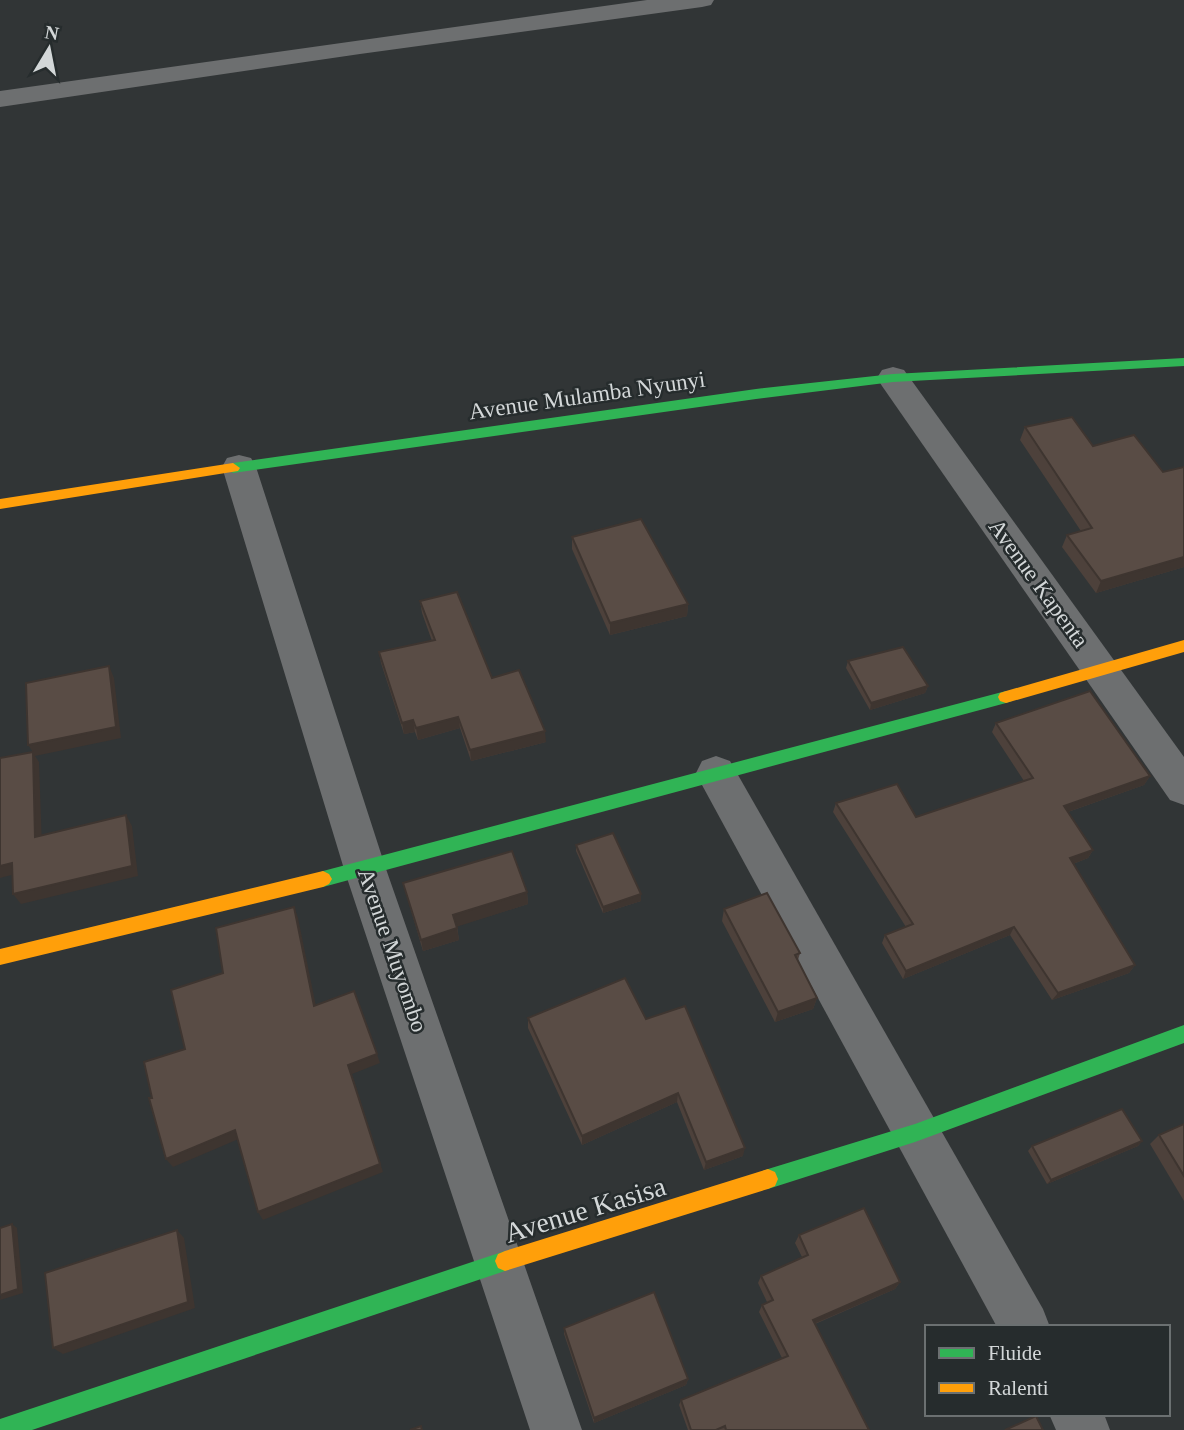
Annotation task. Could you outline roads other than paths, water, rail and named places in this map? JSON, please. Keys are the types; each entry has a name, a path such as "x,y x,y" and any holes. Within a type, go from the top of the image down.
{"street":[{"path":"0,99 373,44 702,0"},
{"name":"Avenue Mulamba Nyunyi","path":"0,504 239,467 756,394 893,378 1184,362"},
{"name":"Avenue Kapenta","path":"893,378 1184,788"},
{"name":"Avenue Muyombo","path":"239,467 365,869 556,1430"},
{"path":"0,957 365,869 1102,671 1184,646"},
{"path":"716,773 1024,1325"},
{"name":"Avenue Kasisa","path":"0,1430 499,1263 915,1133 1184,1034"}]}
